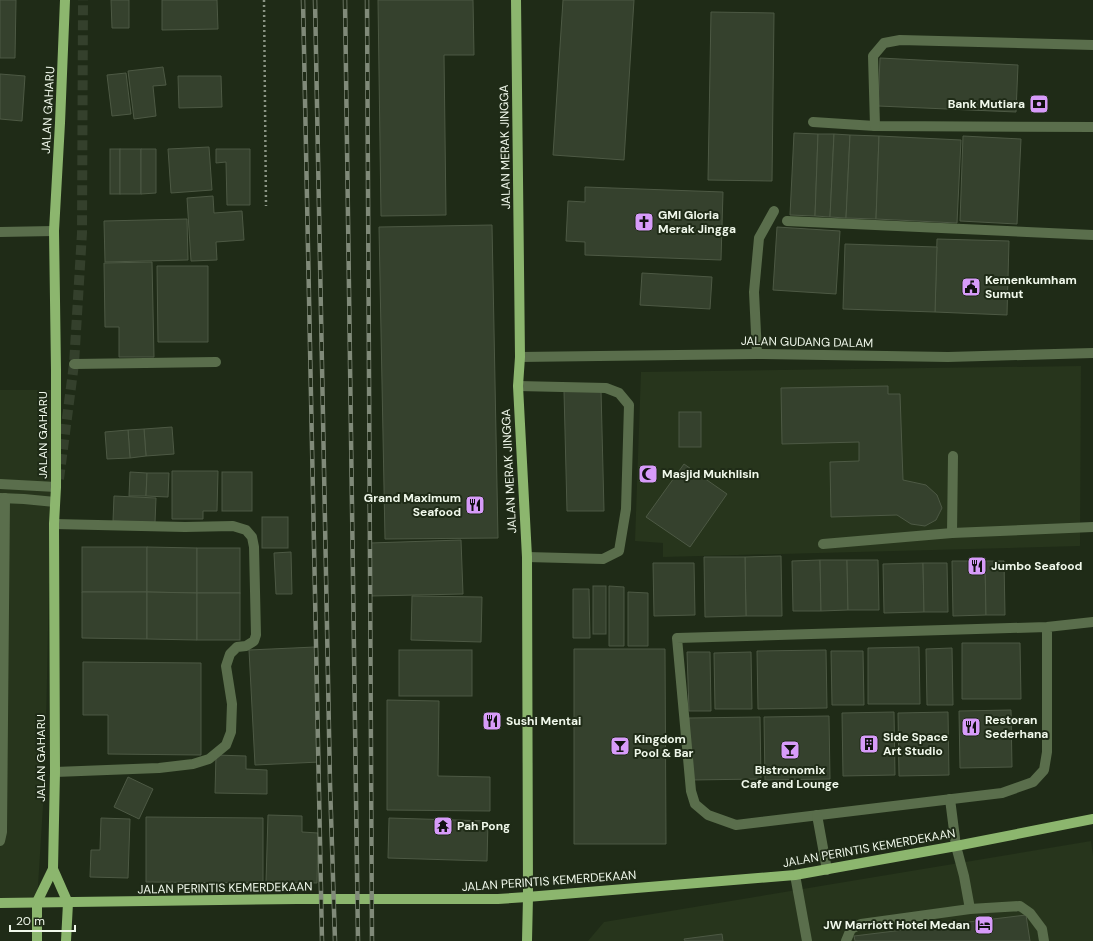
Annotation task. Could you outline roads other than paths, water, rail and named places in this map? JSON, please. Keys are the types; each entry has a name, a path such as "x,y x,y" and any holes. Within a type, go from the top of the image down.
{"main road":[{"name":"JALAN GAHARU","path":"37,941 37,902 52,869 55,772 54,524 56,487 54,231 65,0"},
{"name":"JALAN MERAK JINGGA","path":"516,0 520,357 518,386 527,557 528,897 526,941"},
{"name":"JALAN PERINTIS KEMERDEKAAN","path":"0,903 297,899 498,900 795,875 956,846 1093,819"},
{"name":"JALAN GAHARU","path":"52,869 68,903 66,941"}],"street":[{"path":"875,126 873,56 884,43 900,40 1093,45"},
{"path":"813,122 875,126 1093,127"},
{"path":"757,354 754,292 759,238 774,211"},
{"path":"787,221 1093,235"},
{"path":"0,232 54,231"},
{"name":"JALAN GUDANG DALAM","path":"520,357 757,354 948,357 1093,353"},
{"path":"74,364 216,362"},
{"path":"518,386 606,388 619,393 629,406 626,509 619,551 603,559 527,557"},
{"path":"952,533 953,456"},
{"path":"0,484 56,487"},
{"path":"0,841 2,832 3,498 55,502"},
{"path":"54,524 185,527 233,526 246,530 252,537 254,547 256,635 254,641 246,646 237,647 230,654 226,666 232,704 231,732 226,745 208,759 193,764 160,768 55,772"},
{"path":"823,544 952,533 1093,527"},
{"path":"1047,627 1047,752 1044,770 1033,782 1002,793 736,825 708,815 695,804 691,791 677,638 1047,627 1093,622"},
{"path":"950,799 956,846 964,876 970,909"},
{"path":"817,815 827,870"},
{"path":"795,875 807,941"},
{"path":"846,941 851,929 861,924 970,909 1020,906 1030,913 1042,929 1044,941"}],"tunnel":[{"path":"59,479 74,364 82,233 83,0"}],"railway":[{"path":"303,0 322,941"},
{"path":"315,0 330,783 335,941"},
{"path":"345,0 358,941"},
{"path":"367,0 372,941"}],"place":[{"name":"Bank Mutiara","path":"1039,104"},
{"name":"GMI Gloria Merak Jingga","path":"644,222"},
{"name":"Kemenkumham Sumut","path":"971,287"},
{"name":"Masjid Mukhlisin","path":"648,474"},
{"name":"Grand Maximum Seafood","path":"475,505"},
{"name":"Jumbo Seafood","path":"977,566"},
{"name":"Sushi Mentai","path":"492,721"},
{"name":"Restoran Sederhana","path":"971,727"},
{"name":"Side Space Art Studio","path":"869,744"},
{"name":"Kingdom Pool & Bar","path":"620,746"},
{"name":"Bistronomix Cafe and Lounge","path":"790,750"},
{"name":"Pah Pong","path":"443,826"},
{"name":"JW Marriott Hotel Medan","path":"984,925"}]}
